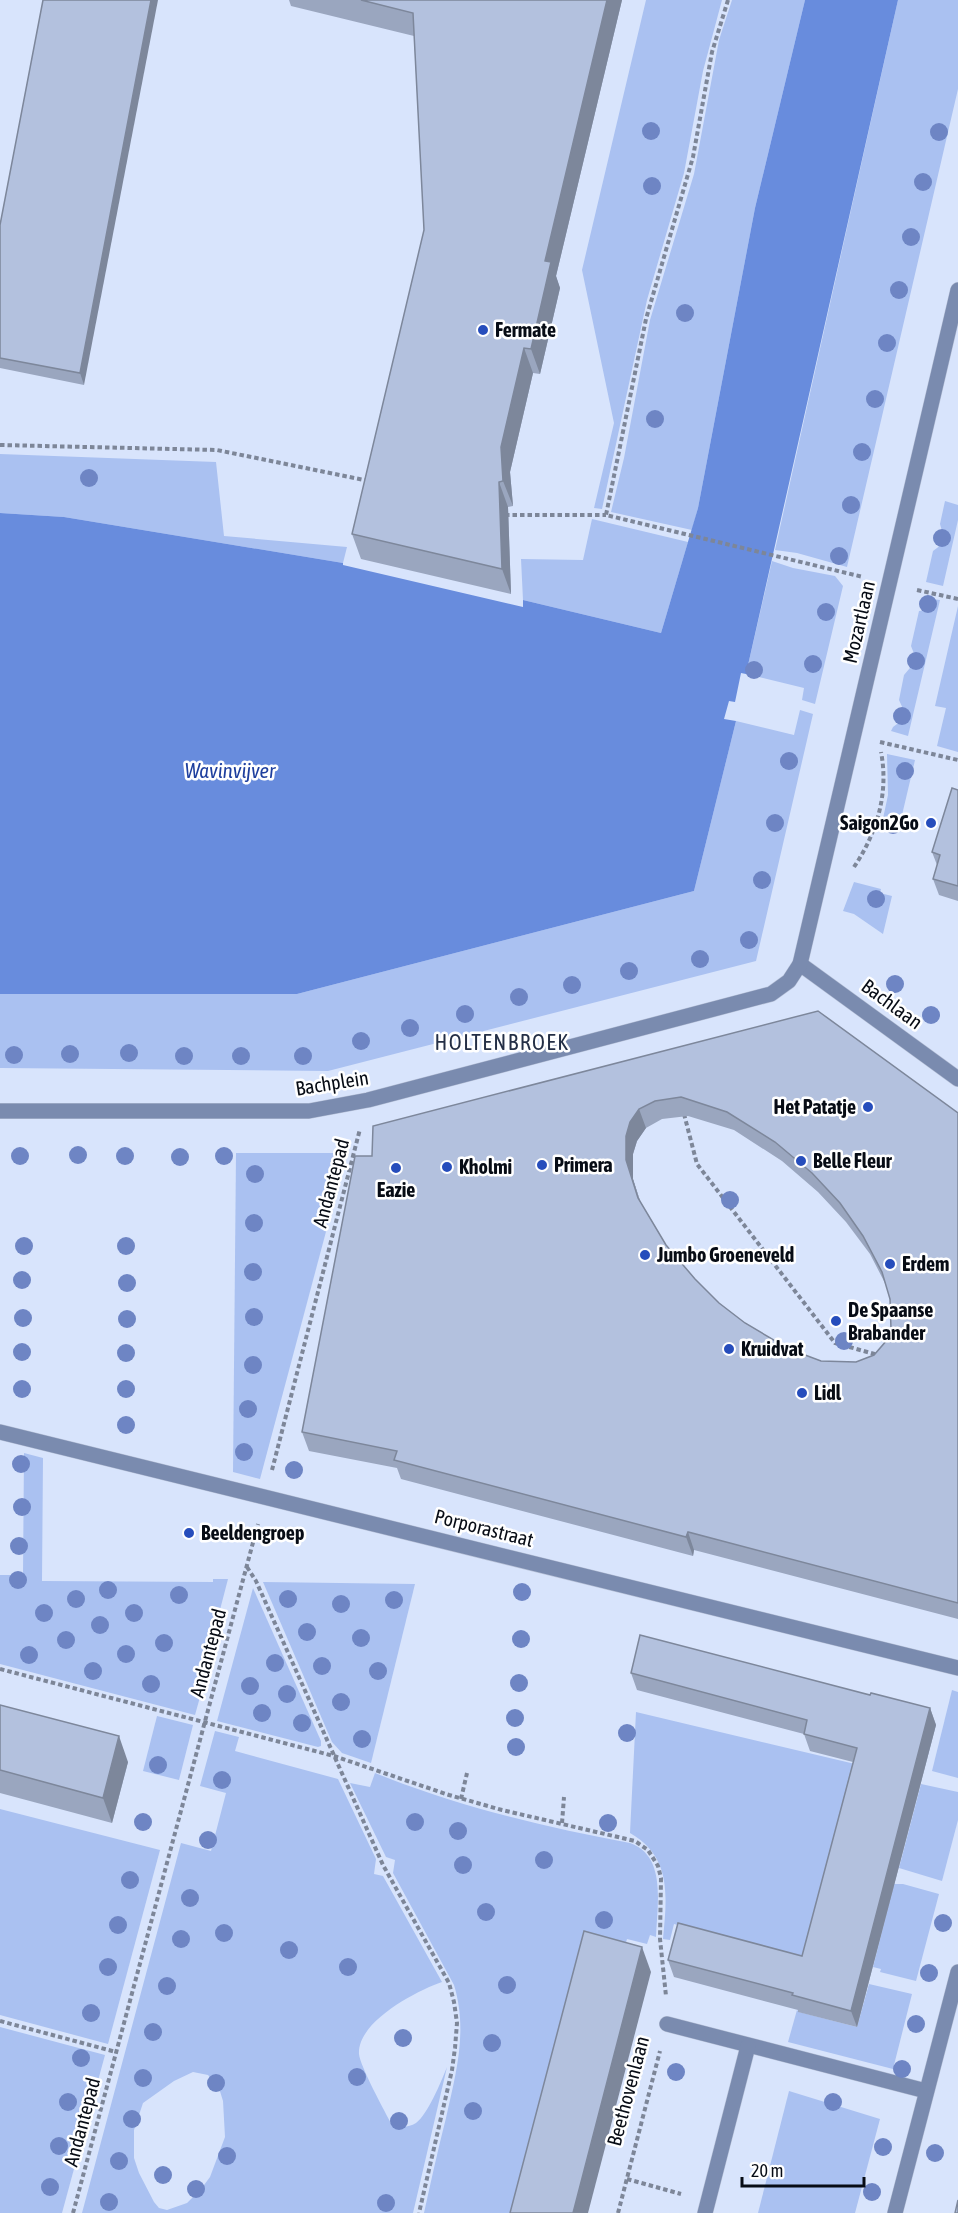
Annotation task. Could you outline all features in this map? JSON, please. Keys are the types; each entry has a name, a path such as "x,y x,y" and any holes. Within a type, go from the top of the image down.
{"street":[{"name":"Mozartlaan","path":"800,964 958,290"},
{"name":"Bachlaan","path":"800,964 958,1079"},
{"name":"Bachplein","path":"0,1111 309,1111 368,1100 771,994 789,981 800,964"},
{"name":"Porporastraat","path":"0,1432 958,1668"},
{"path":"895,2213 958,1972"},
{"name":"Beethovenlaan","path":"667,2024 926,2091"},
{"path":"706,2207 748,2046"}],"path":[{"path":"606,515 646,319 693,157 712,51 728,0"},
{"path":"0,445 217,450 380,483"},
{"path":"498,513 508,516 606,515 958,599"},
{"path":"855,735 958,760"},
{"name":"Andantepad","path":"73,2213 265,1496 368,1100"},
{"path":"683,1109 697,1164 835,1342 884,1356"},
{"path":"246,1567 256,1581 383,1865 448,1983 454,2002 457,2023 452,2070 419,2213"},
{"path":"0,1669 334,1756 461,1799 635,1841 655,1858 660,1878 660,1939 665,1975 667,2024"},
{"path":"461,1799 467,1773"},
{"path":"562,1823 564,1797"},
{"path":"0,2020 116,2052"},
{"name":"Beethovenlaan","path":"618,2213 667,2024"},
{"path":"627,2179 706,2207"}],"shaded area":[{"path":"646,0 722,0 703,71 684,173 647,300 602,509 594,508 614,423 582,270"},
{"path":"732,0 805,0 755,208 692,530 611,512 624,458 650,320 694,174 719,40"},
{"path":"898,0 958,0 958,89 847,567 797,553 775,550"},
{"path":"0,454 216,462 224,536 347,547 343,563 64,517 0,513"},
{"path":"945,501 958,505 958,520 943,586 926,582 933,551 941,545 944,538 940,524"},
{"path":"592,519 688,542 661,633 523,600 521,559 583,560"},
{"path":"772,561 793,568 835,576 843,586 815,704 802,700 804,688 746,674"},
{"path":"932,599 940,600 908,736 891,731 901,721 904,711 899,700 904,675 915,662 911,646 919,611 927,610"},
{"path":"958,606 958,752 937,746 946,708 935,706"},
{"path":"800,710 813,714 756,961 328,1071 0,1068 0,994 297,994 694,891 736,721 794,735"},
{"path":"887,754 915,760 898,832 881,828 888,795"},
{"path":"854,882 881,889 880,893 892,896 883,934 854,914 843,911"},
{"path":"236,1153 347,1153 260,1479 233,1472"},
{"path":"24,1453 43,1458 42,1581 213,1582 213,1579 228,1579 209,1652 212,1654 195,1715 0,1664 0,1575 23,1575"},
{"path":"263,1582 415,1584 371,1763 342,1753 332,1742"},
{"path":"253,1588 321,1741 321,1746 217,1721"},
{"path":"952,1690 958,1692 958,1778 932,1771"},
{"path":"636,1712 855,1764 804,1959 674,1924 670,1940 663,1939 665,1893 660,1866 644,1843 630,1833"},
{"path":"157,1716 193,1725 179,1780 143,1771"},
{"path":"215,1731 239,1737 235,1751 338,1779 376,1859 374,1874 383,1876 442,1982 390,2009 367,2031 361,2042 359,2054 368,2078 392,2125 404,2127 421,2119 447,2067 413,2213 82,2213 181,1843 211,1851 226,1793 200,1786","holes":["193,2072 208,2075 219,2088 223,2101 225,2137 210,2177 201,2189 187,2203 167,2210 159,2208 139,2173 134,2158 134,2130 143,2103 174,2081"]},
{"path":"375,1773 437,1796 501,1814 630,1843 642,1849 655,1870 658,1897 656,1937 650,1935 647,1944 627,1939 620,1963 519,2213 424,2213 457,2068 460,2019 454,1985 393,1873 395,1860 386,1857 350,1783 370,1787"},
{"path":"921,1784 958,1792 958,1820 942,1881 899,1868"},
{"path":"0,1809 160,1850 108,2044 0,2015"},
{"path":"894,1884 903,1884 939,1894 916,1981 880,1972 881,1969 873,1967"},
{"path":"869,1984 912,1994 893,2069 788,2042 797,2010 857,2027"},
{"path":"0,2027 105,2055 62,2213 0,2213"},
{"path":"789,2091 880,2119 855,2213 758,2213"}],"water":[{"name":"Wavinvijver","path":"805,0 898,0 746,674 741,673 735,702 729,701 724,719 736,721 694,891 297,994 0,994 0,513 64,517 343,563 343,565 523,607 523,600 661,633 698,508 755,208"}],"building":[{"path":"43,0 151,0 80,373 0,358 0,225"},
{"name":"Fermate","path":"361,0 607,0 545,261 551,262 531,349 524,348 501,447 503,481 499,482 502,569 352,534 424,230 413,13"},
{"path":"952,788 958,790 958,886 933,879 940,855 932,852"},
{"path":"818,1011 958,1113 958,1603 688,1532 686,1537 394,1460 397,1451 302,1432 355,1156 372,1156 373,1126","holes":["681,1097 727,1112 775,1142 812,1173 840,1203 863,1236 882,1272 890,1299 891,1329 887,1340 874,1355 856,1362 821,1361 789,1349 745,1323 719,1303 666,1245 638,1198 626,1160 626,1136 630,1122 639,1109 655,1101"]},
{"path":"640,1635 870,1695 871,1693 930,1708 851,2011 668,1960 678,1923 802,1956 857,1748 804,1734 807,1720 631,1673"},
{"path":"0,1705 119,1736 103,1798 0,1770"},
{"path":"584,1931 642,1947 573,2213 510,2213"}],"place":[{"name":"Fermate","path":"483,330"},
{"name":"Saigon2Go","path":"931,823"},
{"name":"Het Patatje","path":"868,1107"},
{"name":"Belle Fleur","path":"801,1161"},
{"name":"Primera","path":"542,1165"},
{"name":"Kholmi","path":"447,1167"},
{"name":"Eazie","path":"396,1168"},
{"name":"Jumbo Groeneveld","path":"645,1255"},
{"name":"Erdem","path":"890,1264"},
{"name":"De Spaanse Brabander","path":"836,1321"},
{"name":"Kruidvat","path":"729,1349"},
{"name":"Lidl","path":"802,1393"},
{"name":"Beeldengroep","path":"189,1533"}],"district":[{"name":"HOLTENBROEK","path":"502,1042"}]}
